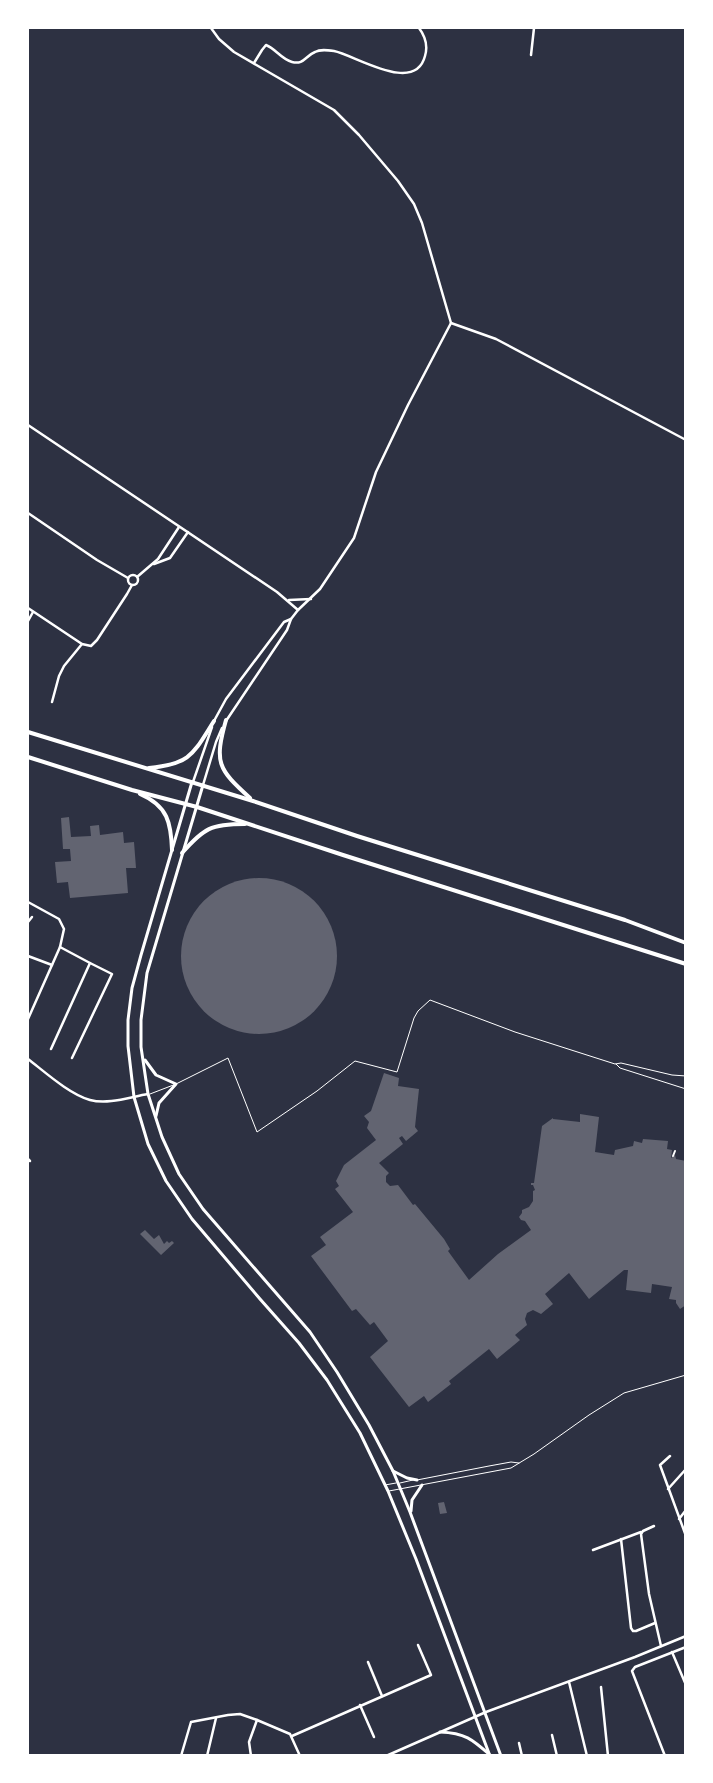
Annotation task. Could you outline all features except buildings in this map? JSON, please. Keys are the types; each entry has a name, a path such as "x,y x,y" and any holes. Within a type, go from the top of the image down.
{"main road":[{"path":"226,720 220,741 219,752 222,764 232,783 252,801"},
{"path":"147,768 168,766 187,759 196,750 214,721"},
{"path":"28,732 203,785 625,920 686,943"},
{"path":"28,756 132,790 197,807 686,964"},
{"path":"132,790 153,800 165,814 171,833 172,850"},
{"path":"182,853 198,835 212,827 250,824"},
{"path":"677,960 686,968"}],"street":[{"path":"211,28 225,44 339,114 398,181 414,204 422,223 451,322 376,472 354,538 328,579 291,619 287,630 226,720 216,742 147,973 142,1020 143,1057 148,1094 162,1137 180,1174 203,1209 310,1332 338,1372 393,1471 486,1712 501,1756"},
{"path":"254,63 266,45 283,58 294,62 303,62 312,53 328,50 338,52 389,72 409,72 419,68 426,52 425,41 419,28"},
{"path":"531,55 534,28"},
{"path":"451,322 496,339 686,440"},
{"path":"28,425 188,532 287,600 298,610"},
{"path":"28,512 97,560 128,578 129,583 132,585"},
{"path":"137,577 163,553 179,526"},
{"path":"153,564 170,558 188,532"},
{"path":"128,578 132,575 137,577"},
{"path":"28,608 87,646 94,644 128,594 132,585 137,583 137,577"},
{"path":"287,600 311,599"},
{"path":"28,621 33,612"},
{"path":"291,619 284,622 226,699 214,721 192,782 140,955 132,988 128,1020 128,1046 134,1097 148,1144 166,1181 192,1219 299,1343 327,1380 360,1433 388,1491 416,1558 490,1756"},
{"path":"52,702 59,676 64,666 82,644"},
{"path":"28,902 59,918 64,929 60,947 28,1019"},
{"path":"28,922 32,917"},
{"path":"60,947 112,974 72,1058"},
{"path":"28,956 52,965"},
{"path":"51,1049 90,963"},
{"path":"143,1057 156,1075 176,1084 159,1103 156,1113 157,1121"},
{"path":"28,1059 74,1093 90,1100 105,1101 148,1094"},
{"path":"673,1156 675,1151"},
{"path":"670,1456 660,1464 686,1536"},
{"path":"668,1489 686,1469"},
{"path":"393,1471 407,1478 417,1480"},
{"path":"410,1512 412,1500 422,1484"},
{"path":"679,1519 686,1510"},
{"path":"593,1550 654,1526"},
{"path":"641,1532 649,1594 661,1646"},
{"path":"622,1539 631,1628 633,1631 636,1631 655,1623"},
{"path":"386,1756 486,1712 686,1636"},
{"path":"292,1736 431,1675 418,1645"},
{"path":"665,1756 632,1671 635,1667 686,1646"},
{"path":"672,1652 686,1684"},
{"path":"368,1662 382,1696"},
{"path":"569,1682 587,1756"},
{"path":"601,1687 608,1756"},
{"path":"360,1705 374,1737"},
{"path":"181,1756 191,1722 235,1714 257,1720 292,1736 300,1756"},
{"path":"207,1756 216,1718"},
{"path":"251,1756 249,1742 257,1720"},
{"path":"440,1732 452,1732 465,1736 490,1756"},
{"path":"552,1735 557,1756"},
{"path":"519,1743 522,1756"}],"lane":[{"path":"148,1094 176,1084 228,1058 257,1132 317,1091 355,1061 397,1072 414,1018 418,1011 430,1000 515,1032 615,1064 620,1068 686,1088 686,1080"},
{"path":"615,1064 621,1063 665,1074 686,1076"},
{"path":"388,1491 502,1470 520,1463 624,1393 686,1374"},
{"path":"385,1485 511,1462 520,1463"}]}
